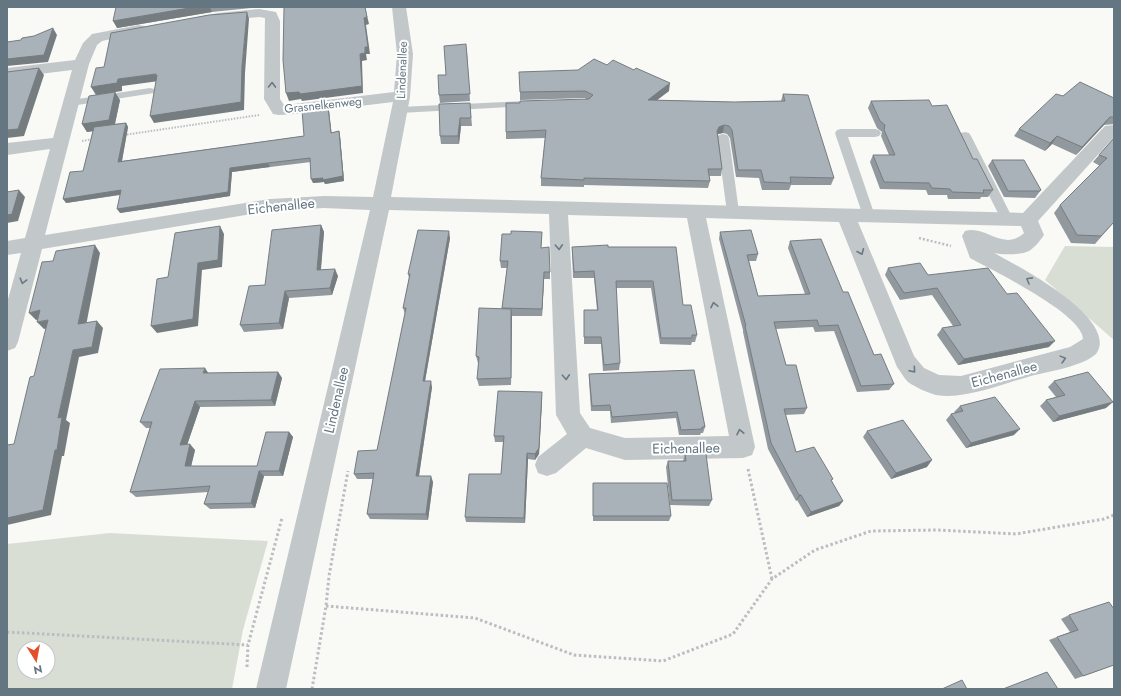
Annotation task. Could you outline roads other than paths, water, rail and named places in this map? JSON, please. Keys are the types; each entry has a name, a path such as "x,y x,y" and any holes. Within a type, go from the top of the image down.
{"street":[{"name":"Lindenallee","path":"271,689 401,104 405,54 399,7"},
{"name":"Grasnelkenweg","path":"211,14 259,13 271,15 273,21 272,98 279,110 297,110 384,97 401,104"},
{"path":"7,342 81,64 90,43 97,37 152,27"},
{"path":"7,74 81,64"},
{"path":"1028,220 1111,130"},
{"path":"7,150 61,142"},
{"name":"Eichenallee","path":"7,248 270,205 324,202 380,202 847,216 1007,219 1028,220 1034,235 1022,246 997,247 972,236 939,218"},
{"path":"547,465 582,436 568,415 558,208"},
{"name":"Eichenallee","path":"582,436 625,449 743,447 695,211"},
{"name":"Eichenallee","path":"847,216 850,228 905,362 916,375 936,385 961,386 1076,355 1090,347 1094,338 1090,326 1078,314 1052,294 977,253 972,236"}],"lane":[{"path":"71,103 150,91"},
{"name":"Lindenallee","path":"401,104 538,103"},
{"path":"869,216 841,133 875,133"},
{"path":"965,136 1007,219"},
{"path":"723,138 733,212"}]}
